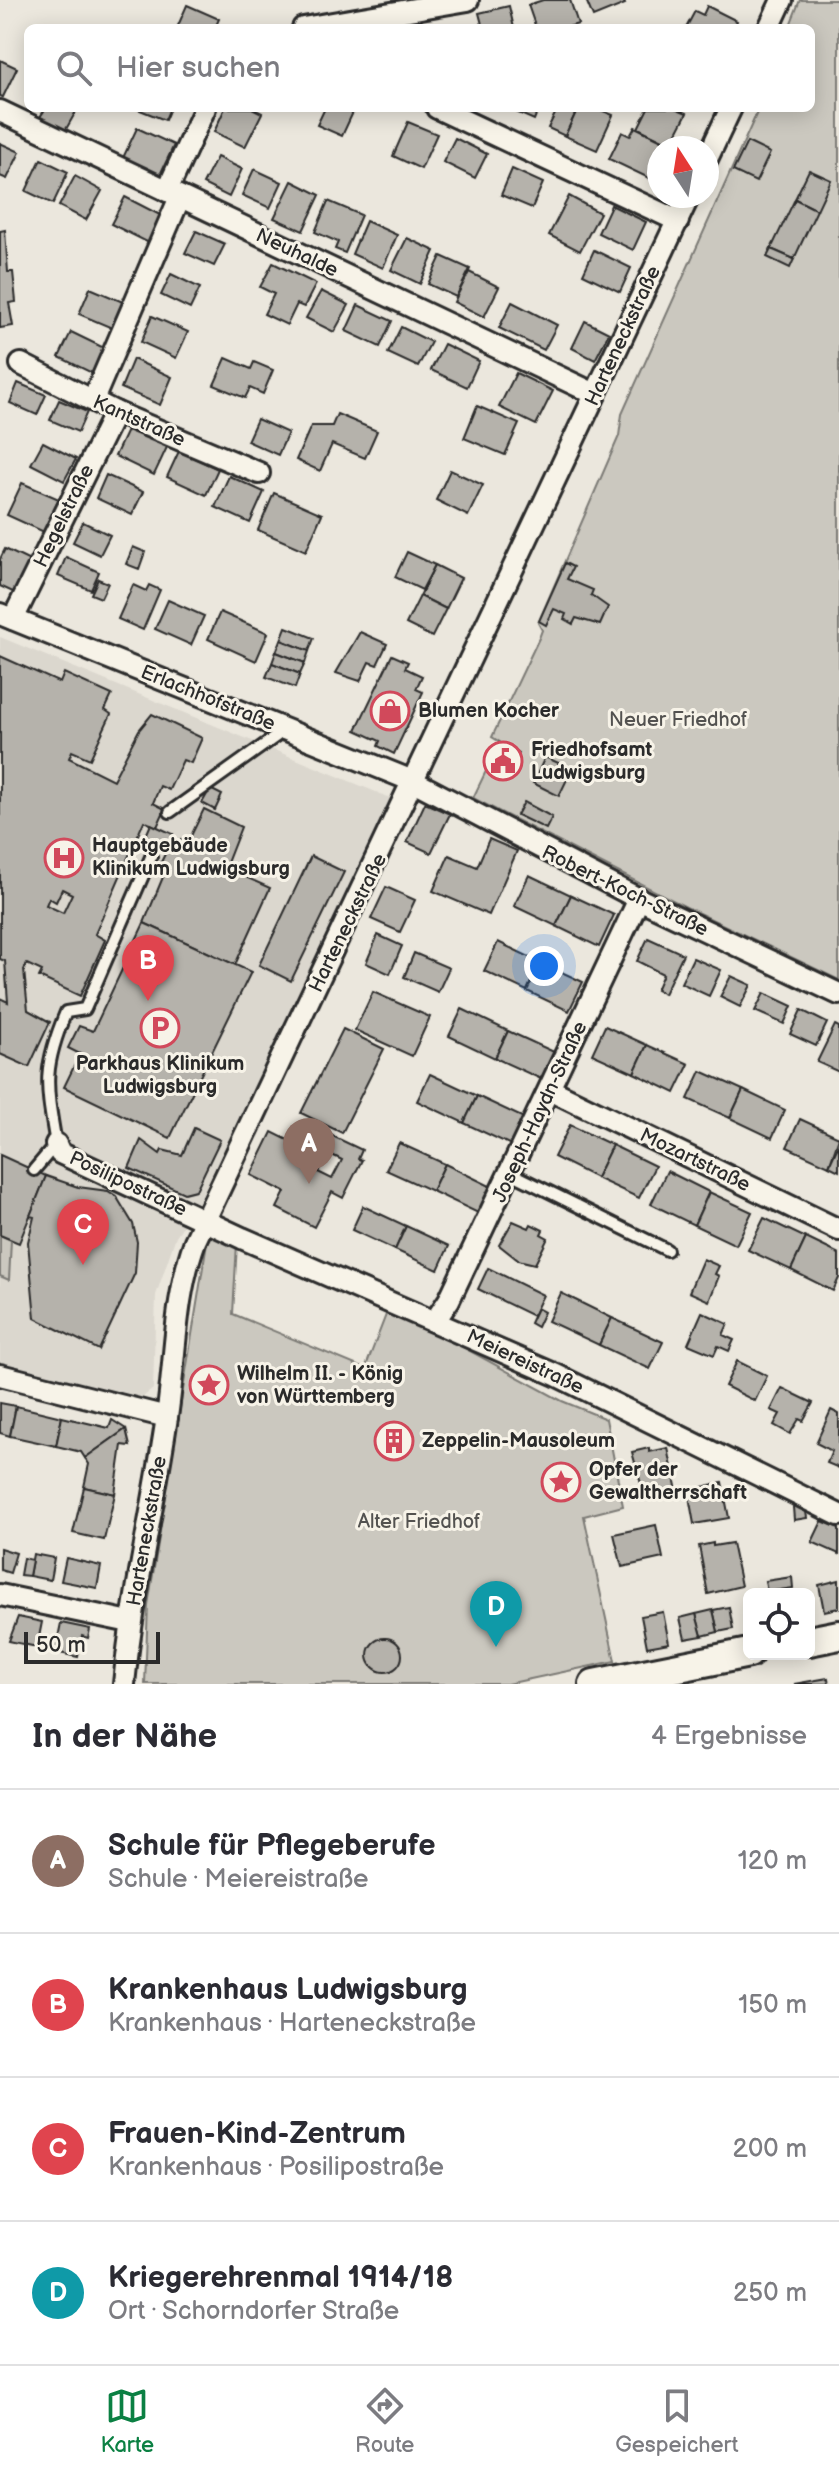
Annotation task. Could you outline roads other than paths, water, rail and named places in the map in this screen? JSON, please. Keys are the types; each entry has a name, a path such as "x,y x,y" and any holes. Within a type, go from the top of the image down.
{"main road":[{"path":"815,1640 839,1635"},
{"path":"594,1684 743,1654"}],"street":[{"path":"327,24 468,0"},
{"path":"771,24 782,0"},
{"name":"Neuhalde","path":"0,111 595,394"},
{"path":"93,400 204,112"},
{"path":"446,112 678,221"},
{"path":"718,136 729,112"},
{"name":"Harteneckstraße","path":"124,1684 130,1622 167,1417 181,1282 206,1219 684,208"},
{"name":"Kantstraße","path":"21,364 115,412 259,473"},
{"name":"Hegelstraße","path":"6,617 115,412"},
{"name":"Erlachhofstraße","path":"6,617 415,782"},
{"name":"Robert-Koch-Straße","path":"415,782 639,899 839,994"},
{"name":"Joseph-Haydn-Straße","path":"435,1321 449,1300 511,1173 639,899"},
{"name":"Mozartstraße","path":"551,1090 839,1230"},
{"name":"Posilipostraße","path":"56,1144 60,1153 206,1219"},
{"name":"Meiereistraße","path":"206,1219 556,1375 839,1515"},
{"path":"0,1375 167,1417"},
{"path":"0,1595 130,1622"}],"lane":[{"path":"170,812 286,730"},
{"path":"34,1170 56,1144 46,1100 49,1052 66,1012 85,1009 151,857"},
{"path":"511,1173 667,1250"}],"place":[{"name":"Blumen Kocher","path":"390,711"},
{"name":"Friedhofsamt Ludwigsburg","path":"503,761"},
{"name":"Hauptgebäude Klinikum Ludwigsburg","path":"64,858"},
{"name":"Krankenhaus Ludwigsburg","path":"148,1001"},
{"name":"Parkhaus Klinikum Ludwigsburg","path":"160,1028"},
{"name":"Schule für Pflegeberufe","path":"309,1184"},
{"name":"Frauen-Kind-Zentrum","path":"83,1265"},
{"name":"Wilhelm II. - König von Württemberg","path":"209,1385"},
{"name":"Zeppelin-Mausoleum","path":"394,1441"},
{"name":"Opfer der Gewaltherrschaft","path":"561,1482"},
{"name":"Kriegerehrenmal 1914/18","path":"496,1647"}],"park label":[{"name":"Neuer Friedhof","path":"678,720"},
{"name":"Alter Friedhof","path":"419,1522"}]}
